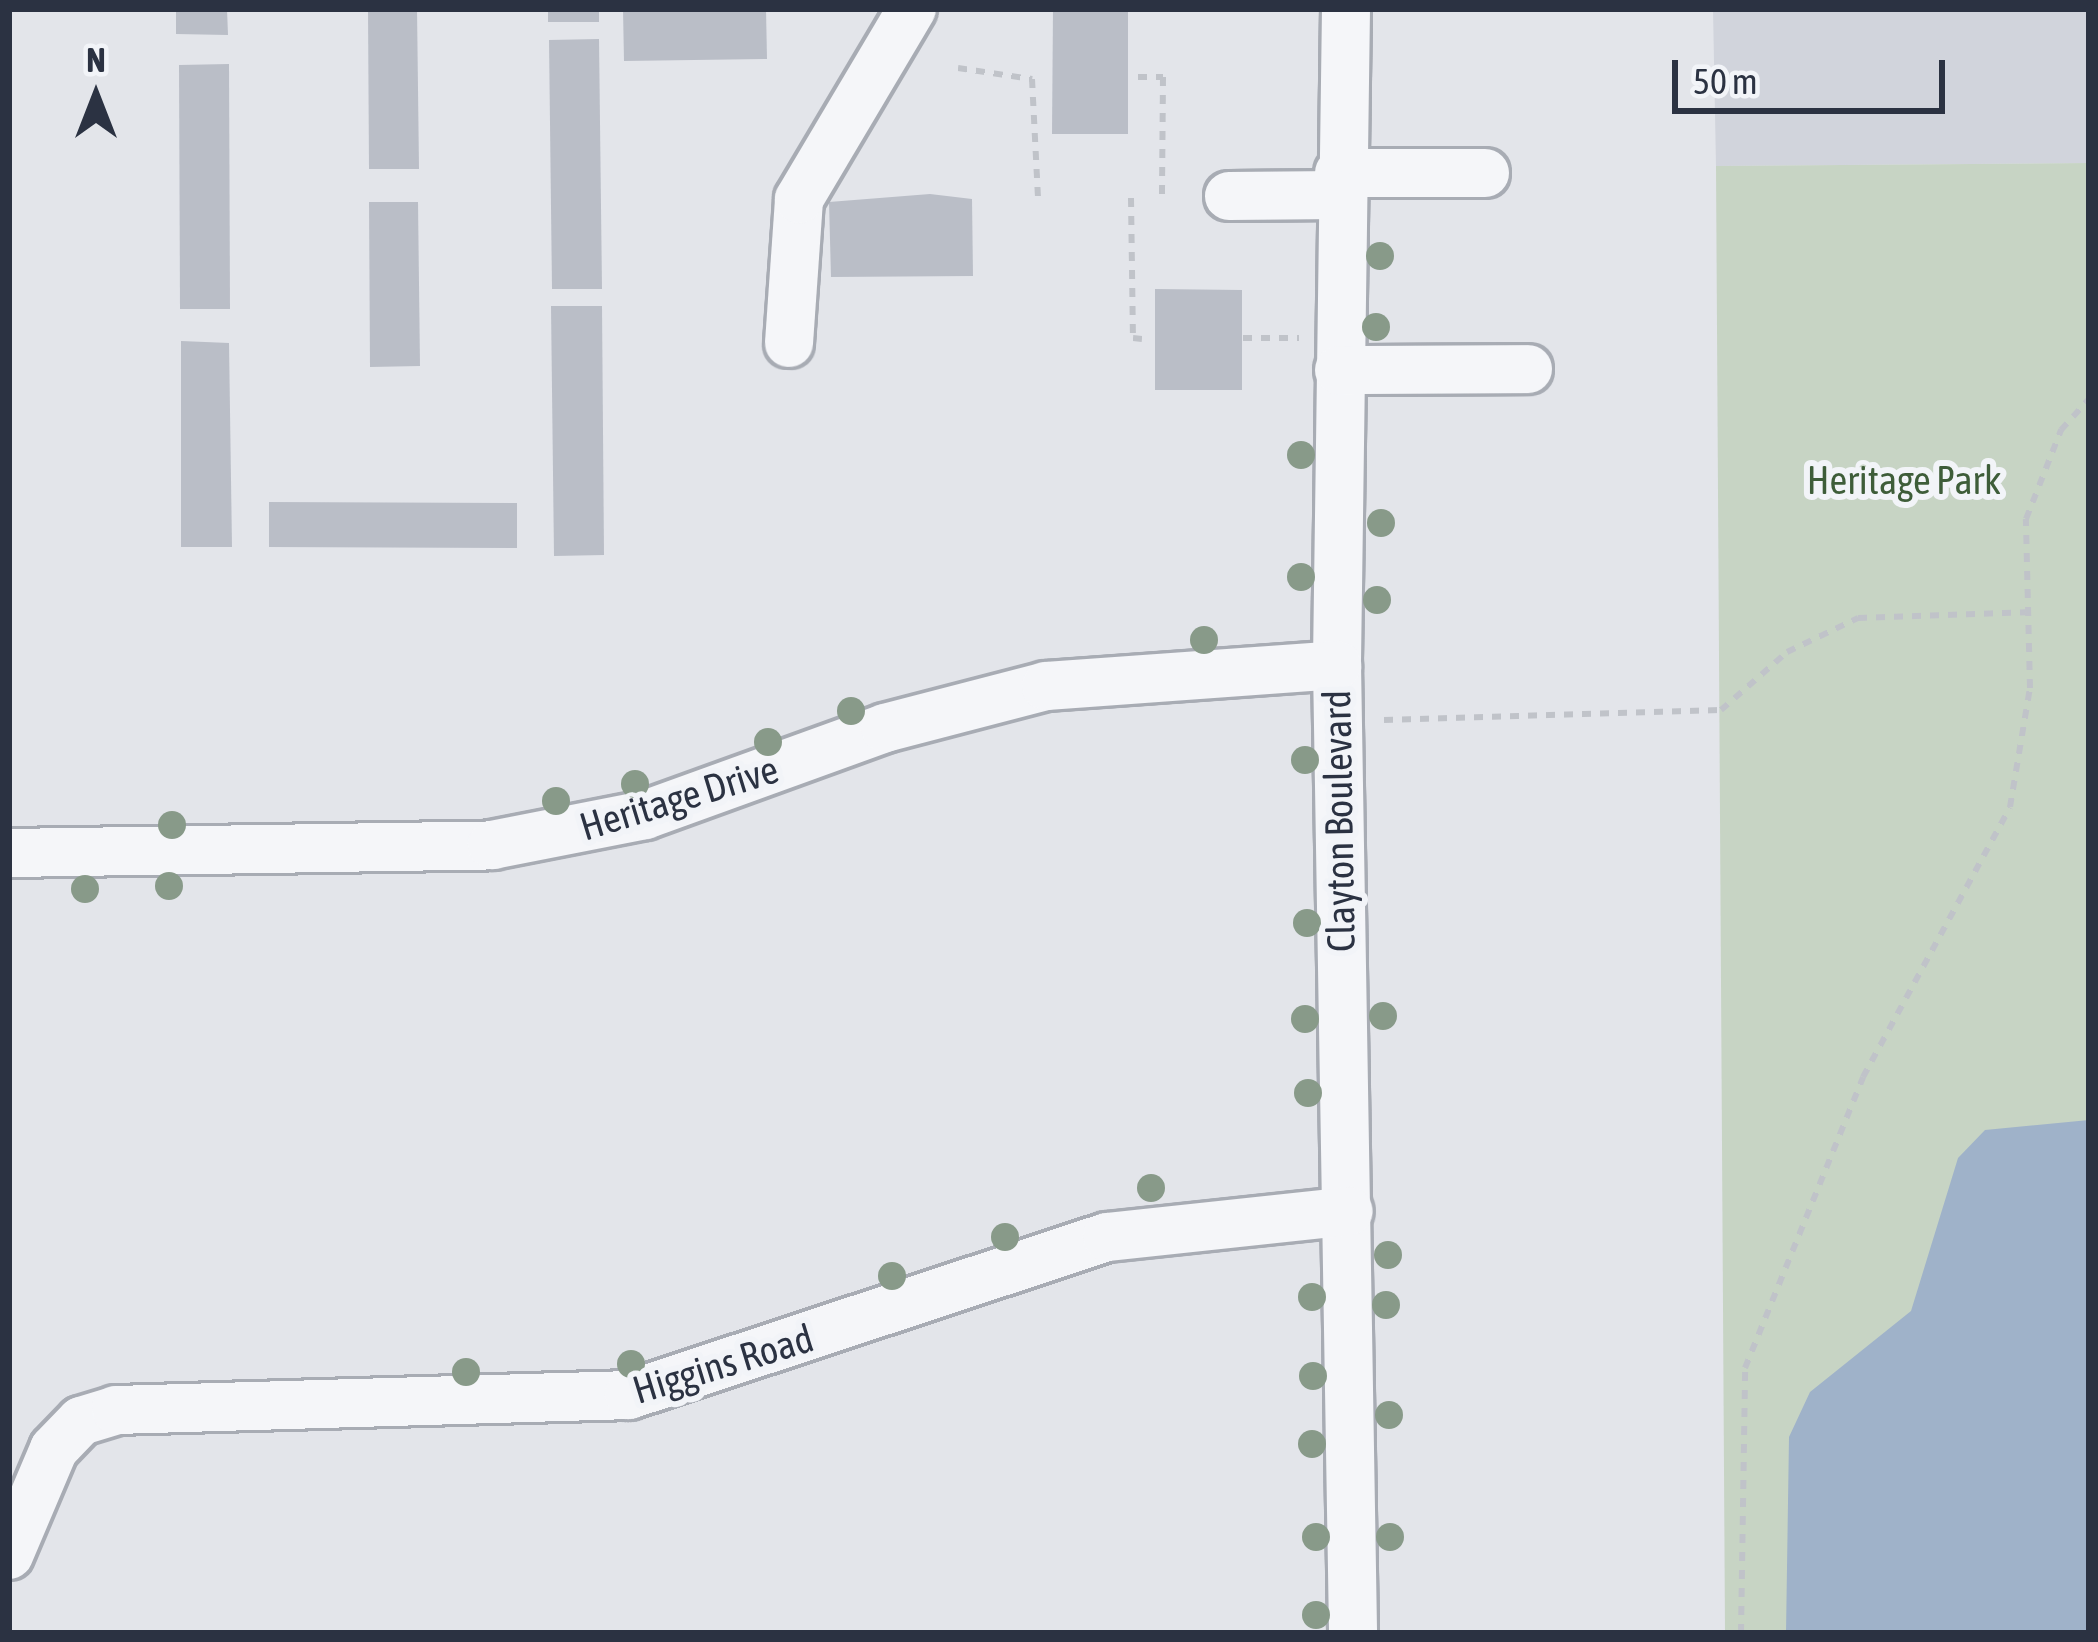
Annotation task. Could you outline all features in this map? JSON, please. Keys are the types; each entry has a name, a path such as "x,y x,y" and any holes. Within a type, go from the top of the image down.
{"street":[{"name":"Clayton Boulevard","path":"1346,9 1339,184 1337,665 1354,1633"},
{"path":"789,343 799,200 874,88 909,13"},
{"path":"1229,196 1485,173"},
{"path":"1339,356 1528,369"},
{"name":"Heritage Drive","path":"9,853 492,845 645,815 885,728 1046,686 1337,665"},
{"name":"Higgins Road","path":"9,1555 45,1462 81,1421 146,1404 628,1395 1107,1237 1349,1211"}],"path":[{"path":"958,68 1032,79 1038,200"},
{"path":"1138,77 1163,77 1162,198"},
{"path":"1131,198 1133,338 1142,339"},
{"path":"1243,338 1339,356"},
{"path":"1741,1633 1745,1368 1863,1077 2011,807 2027,725 2034,489 2089,398"},
{"path":"1384,720 1721,710 1787,652 1858,618 2028,612"}],"shaded area":[{"path":"1713,9 2089,9 2089,163 1716,166"}],"green space":[{"name":"Heritage Park","path":"2089,163 2089,1633 1725,1633 1716,166"}],"water":[{"path":"2089,1120 2089,1633 1786,1633 1789,1437 1810,1392 1911,1311 1958,1158 1985,1130"}],"building":[{"path":"176,9 227,9 228,35 176,34"},
{"path":"368,9 417,9 419,169 369,169"},
{"path":"548,9 599,9 599,22 548,22"},
{"path":"623,9 766,9 767,59 624,61"},
{"path":"1053,9 1128,9 1128,134 1052,134"},
{"path":"599,39 602,289 552,289 549,40"},
{"path":"229,64 230,309 180,309 179,65"},
{"path":"930,194 972,199 973,276 831,277 829,202"},
{"path":"369,202 418,202 420,366 370,367"},
{"path":"1155,289 1242,290 1242,390 1155,390"},
{"path":"551,306 602,306 604,555 554,556"},
{"path":"181,341 229,343 232,547 181,547"},
{"path":"269,502 517,503 517,548 269,547"}]}
